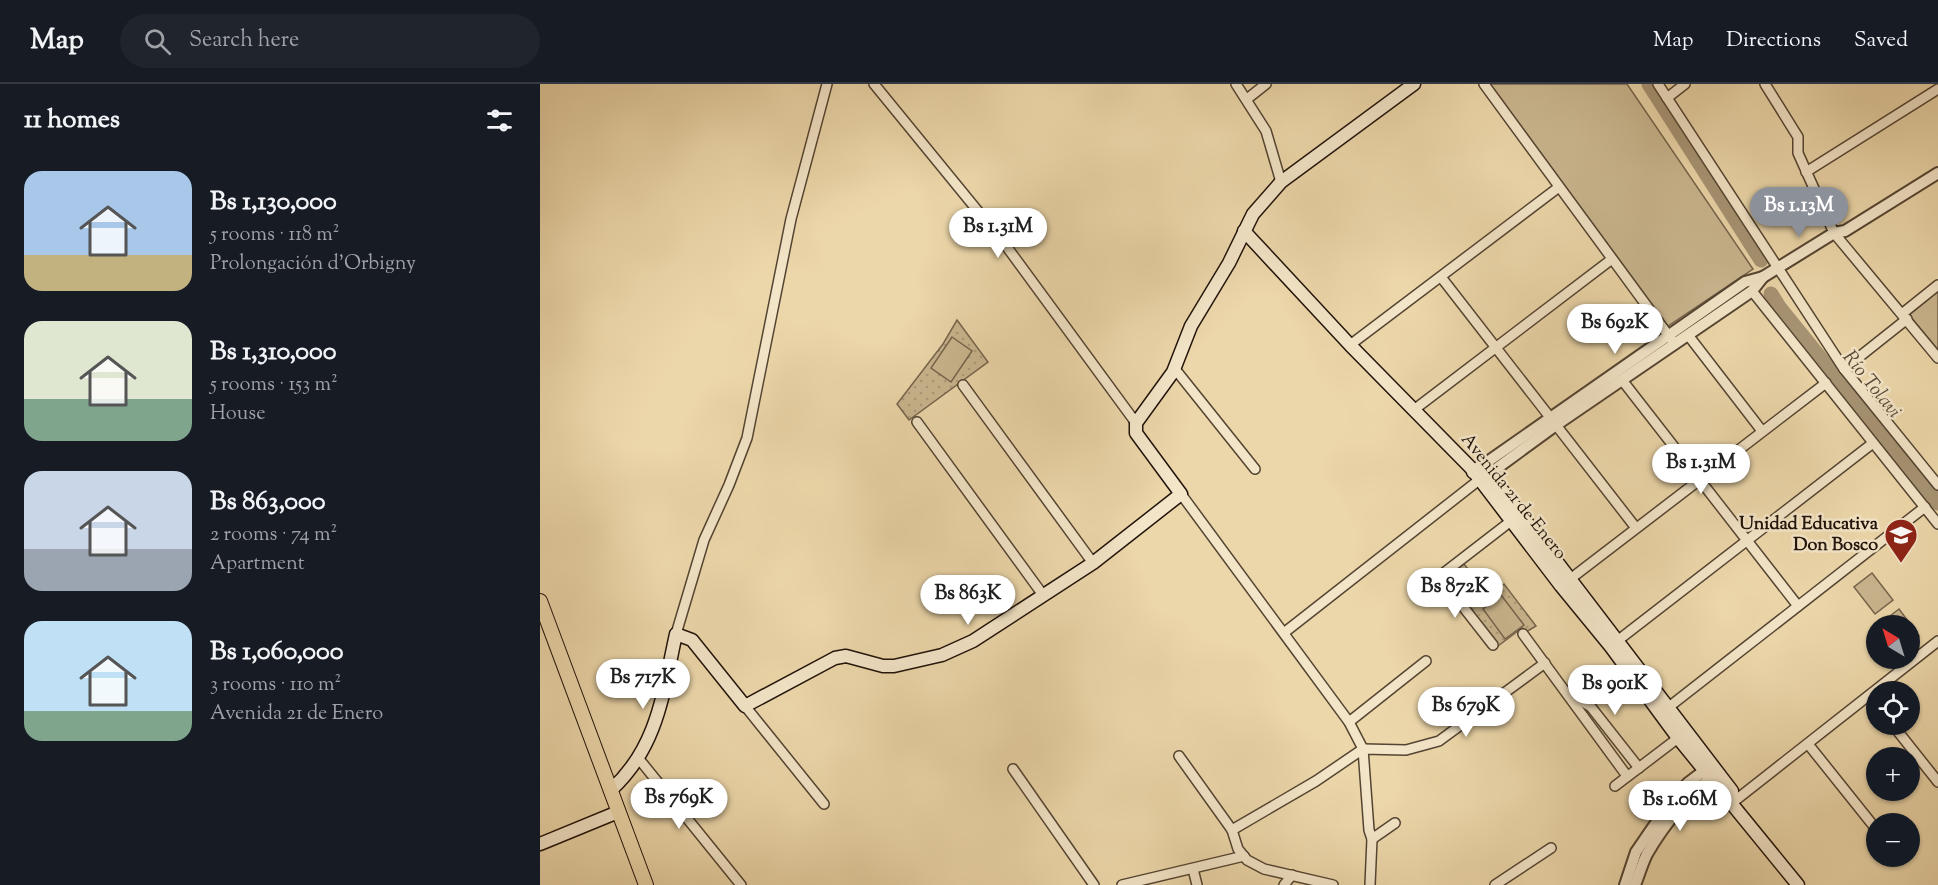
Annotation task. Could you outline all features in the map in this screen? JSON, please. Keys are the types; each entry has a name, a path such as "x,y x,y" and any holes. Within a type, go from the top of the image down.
{"main road":[{"path":"611,790 639,759 654,729 676,634 693,640 745,706 835,658 846,656 883,666 921,661 942,655 973,640 1093,563 1181,494 1136,434 1136,423 1175,369 1191,326 1228,263 1253,214 1281,182 1414,84"},
{"name":"Avenida 21 de Enero","path":"1244,231 1350,345 1481,473 1614,644 1732,803 1798,885"},
{"name":"Avenida 21 de Enero","path":"1481,473 1511,521 1565,583"},
{"path":"540,601 646,885"},
{"path":"540,844 618,812"}],"street":[{"path":"676,634 704,540 747,438 791,219 827,84"},
{"path":"874,84 1004,243 1136,423"},
{"path":"1236,84 1266,131 1281,182"},
{"path":"1247,99 1266,84"},
{"path":"1484,84 1671,339"},
{"path":"1658,84 1845,369 1938,485"},
{"path":"1667,98 1685,84"},
{"path":"1765,84 1798,137 1798,153 1834,233 1938,358"},
{"path":"1806,172 1938,89"},
{"path":"1285,632 1481,473 1552,421 1671,339 1688,335 1752,291 1763,277 1778,267 1834,233 1845,231 1938,173"},
{"path":"1350,345 1559,187"},
{"path":"1414,409 1612,259"},
{"path":"1441,277 1636,528"},
{"path":"1552,421 1622,380 1745,282 1763,277"},
{"path":"1845,369 1938,285"},
{"path":"1752,291 1938,524"},
{"path":"1688,335 1762,431"},
{"path":"1175,369 1255,469"},
{"path":"1622,380 1798,606"},
{"path":"1565,583 1826,383"},
{"path":"963,385 1093,563"},
{"path":"917,422 1043,595"},
{"path":"1614,644 1873,443"},
{"path":"1181,494 1285,632 1349,722 1363,749 1368,830 1372,839 1370,885"},
{"path":"1664,710 1925,507"},
{"path":"1423,589 1511,521"},
{"path":"1439,576 1493,645"},
{"path":"1523,634 1627,776"},
{"path":"1889,681 1938,642"},
{"path":"1349,722 1426,661"},
{"path":"1232,830 1316,781 1363,749 1406,750 1439,741 1545,663"},
{"path":"1568,693 1591,707 1639,768"},
{"path":"1732,803 1866,699"},
{"path":"745,706 824,804"},
{"path":"1615,786 1682,735"},
{"path":"1901,735 1938,782"},
{"path":"1808,744 1866,816"},
{"path":"1179,756 1232,830 1238,849 1247,860 1264,869 1333,885"},
{"path":"639,759 741,885"},
{"path":"1013,769 1094,885"},
{"path":"1625,885 1636,852 1671,801 1688,783 1711,772"},
{"path":"1635,885 1646,855 1680,807 1711,772"},
{"path":"1372,839 1395,823"},
{"path":"1495,885 1551,848"},
{"path":"1122,885 1244,856"},
{"path":"1193,869 1197,885"},
{"path":"1284,885 1292,876"}],"shaded area":[{"path":"1490,84 1627,84 1753,269 1668,326"},
{"path":"1938,291 1938,351 1909,315"},
{"path":"957,320 988,362 909,420 897,404 943,344"},
{"path":"952,337 972,351 951,382 931,368"},
{"path":"1464,564 1489,596 1504,584 1536,626 1526,632 1522,628 1498,646 1447,578"},
{"path":"1872,573 1893,600 1875,614 1854,587"},
{"path":"1501,595 1524,625 1505,639 1483,609"},
{"path":"1899,609 1903,615 1891,615"}],"waterway":[{"name":"Río Tolavi","path":"1649,84 1761,260"},
{"name":"Río Tolavi","path":"1771,294 1779,307 1938,503"}],"place":[{"name":"Unidad Educativa Don Bosco","path":"1901,564"}]}
